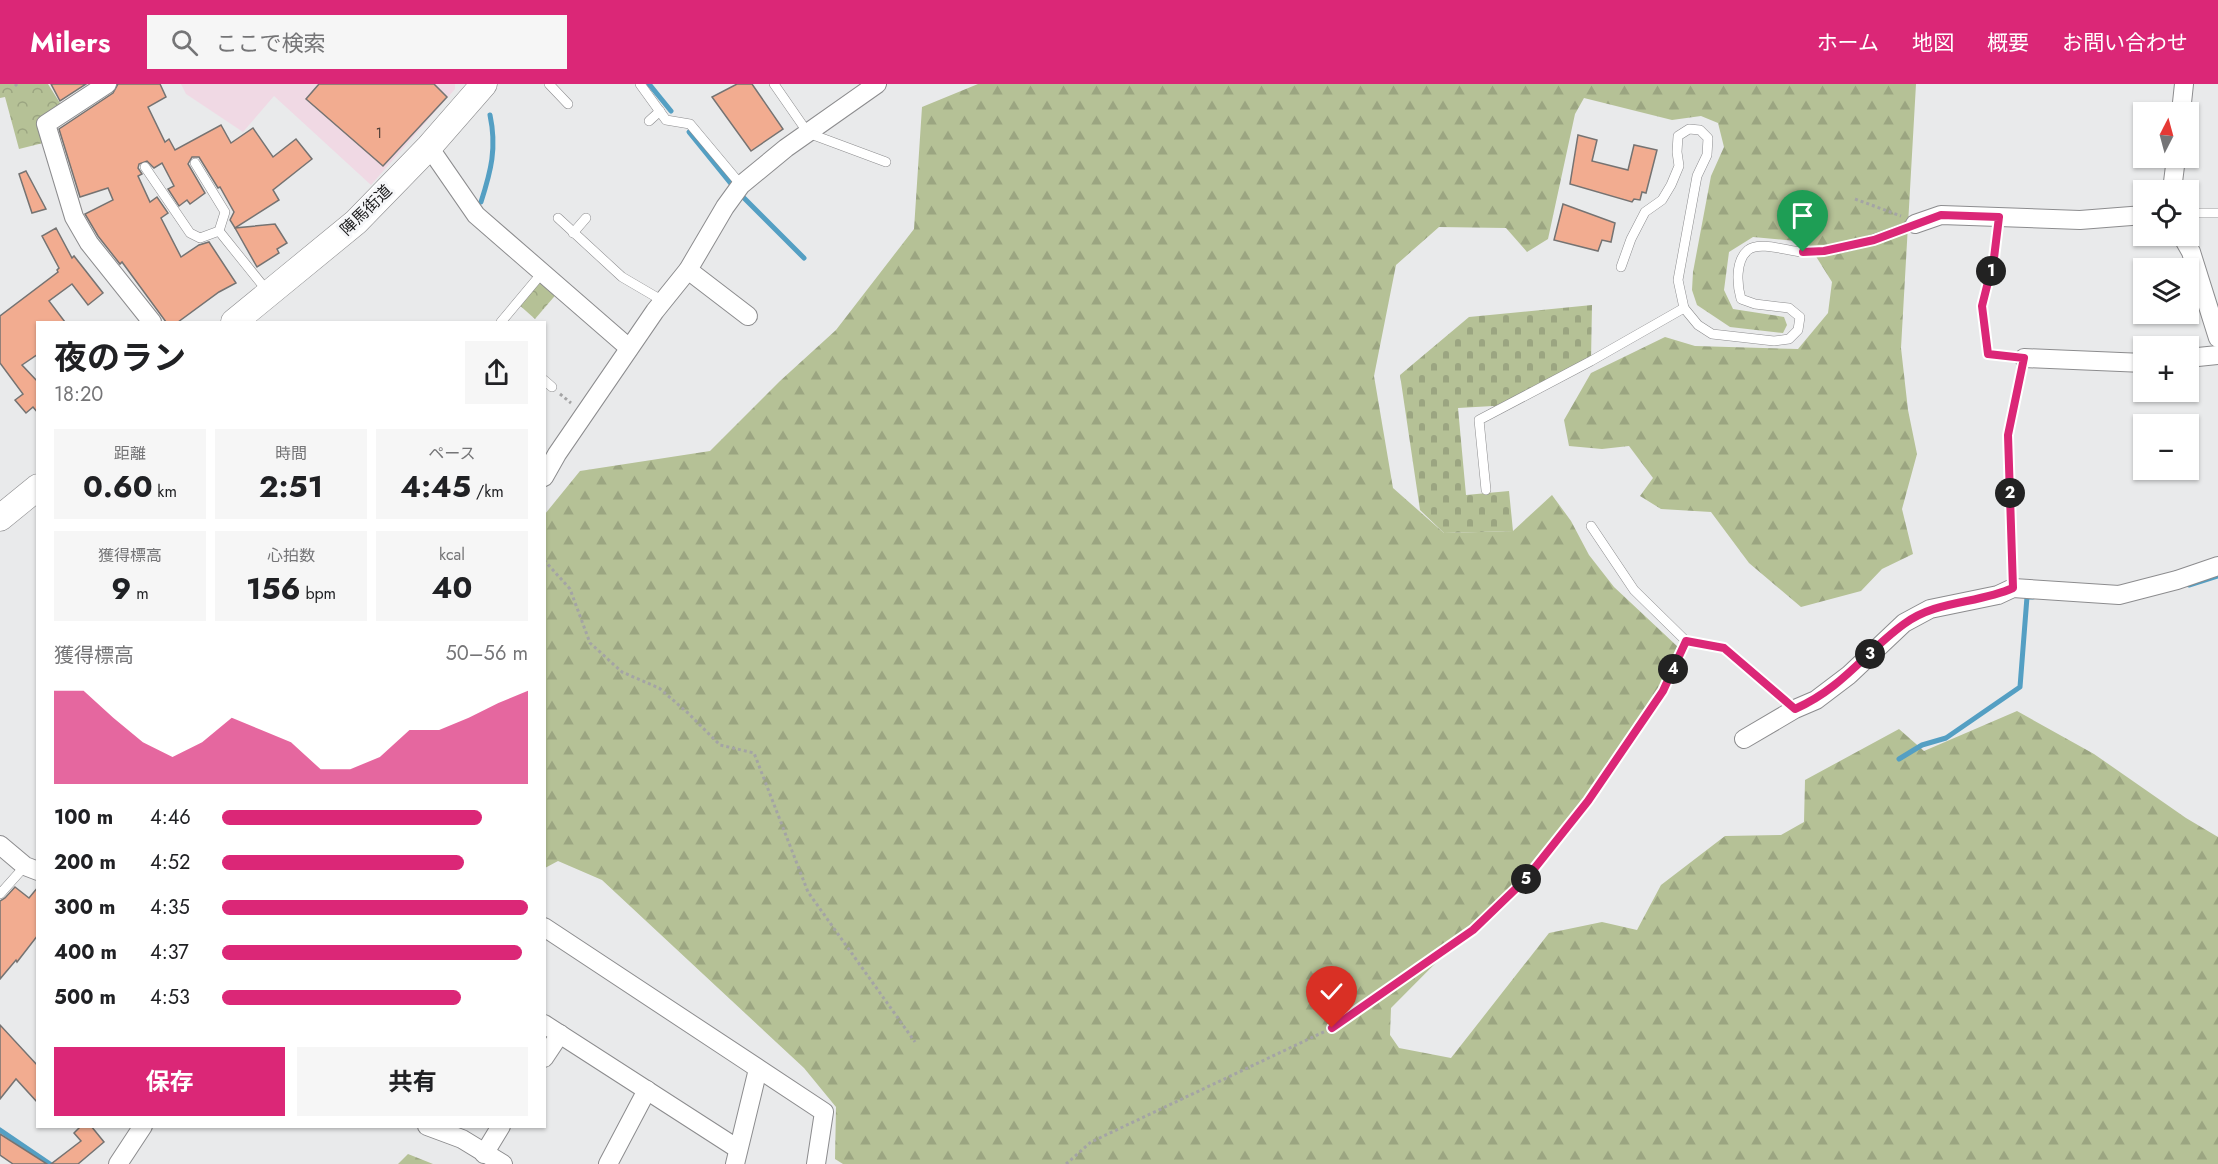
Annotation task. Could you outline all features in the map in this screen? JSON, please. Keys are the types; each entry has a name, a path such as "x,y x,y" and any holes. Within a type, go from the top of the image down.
{"main road":[{"name":"陣馬街道","path":"235,321 356,222 429,147 484,84"},
{"path":"0,518 36,489"}],"street":[{"path":"107,84 46,124 74,217 89,243 151,321"},
{"path":"546,473 629,348 687,270 741,185 786,148 877,84"},
{"path":"2182,102 2184,84"},
{"path":"429,147 476,215 629,348"},
{"path":"1909,220 1941,215 2080,220 2133,216"},
{"path":"2188,246 2218,338"},
{"path":"687,270 748,316"},
{"path":"2199,357 2218,355"},
{"path":"2024,358 2133,363"},
{"path":"1744,739 1795,709 1816,700 1849,675 1904,623 1930,609 1998,595 2013,588 2119,595 2218,567"},
{"path":"0,845 31,869"},
{"path":"546,928 824,1113 816,1164"},
{"path":"546,1025 647,1090 736,1157 758,1069"},
{"path":"546,1055 560,1034"},
{"path":"608,1164 647,1090"},
{"path":"118,1164 142,1128"},
{"path":"433,1128 462,1139 503,1164"},
{"path":"484,1154 500,1128"}],"lane":[{"path":"549,84 568,104"},
{"path":"640,84 666,120 690,124 741,185"},
{"path":"774,84 808,133 886,162"},
{"path":"649,121 660,111"},
{"path":"1621,267 1631,239 1645,212 1662,200 1671,185 1679,166 1678,136 1689,129 1700,130 1708,138 1707,155 1696,176 1678,280 1684,308 1698,325 1712,334 1773,341 1789,339 1798,330 1800,317 1789,308 1741,299 1737,285 1741,260 1746,251 1755,246 1803,252 1824,251 1874,240 1909,220"},
{"path":"195,163 225,213 219,231"},
{"path":"145,168 190,233 200,238 219,231"},
{"path":"2199,213 2218,213"},
{"path":"558,218 622,278 663,301"},
{"path":"573,232 586,218"},
{"path":"219,231 269,294"},
{"path":"502,321 542,273"},
{"path":"1486,490 1479,420 1591,361 1684,308"},
{"path":"2013,588 2008,435 2024,358"},
{"path":"1591,526 1634,590 1686,641 1724,648 1795,709"},
{"path":"0,894 31,869"}],"path":[{"path":"1855,199 1909,220"},
{"path":"1999,217 1994,258 1982,306 1988,354 2024,358"},
{"path":"548,383 572,405"},
{"path":"546,562 570,588 590,642 598,650 622,672 659,688 688,713 720,746 754,753 808,892 915,1042"},
{"path":"1066,1164 1091,1142 1332,1028 1473,930 1526,879 1588,801 1663,691 1686,641"}],"shaded area":[{"path":"181,84 455,84 455,89 371,185 274,96 243,132 186,94"}],"green space":[{"path":"0,84 48,84 65,111 46,124 51,141 19,149 5,97 0,98"},
{"path":"978,84 1916,84 1901,348 1908,410 1917,454 1902,509 1913,554 1882,569 1861,591 1801,607 1749,563 1711,512 1661,509 1640,496 1653,478 1629,446 1602,449 1569,446 1564,420 1591,373 1665,337 1695,346 1798,349 1828,313 1832,282 1807,242 1753,237 1729,252 1724,290 1733,309 1784,317 1787,325 1783,333 1730,327 1697,305 1692,290 1693,272 1711,176 1724,147 1718,123 1701,116 1672,120 1584,98 1575,114 1548,239 1527,252 1506,228 1439,227 1396,265 1374,376 1393,488 1444,533 1513,531 1552,495 1571,521 1589,555 1614,587 1678,647 1658,691 1579,806 1523,875 1391,1008 1390,1035 1399,1048 1451,1058 1549,933 1602,922 1637,930 1661,885 1725,836 1781,835 1804,822 1805,780 1899,729 1924,751 2017,711 2094,754 2186,818 2218,837 2218,1164 843,1164 835,1159 836,1107 804,1068 602,880 558,861 546,867 546,513 580,471 710,451 780,381 836,330 914,229 922,107"},
{"path":"537,279 559,291 535,319 517,303"},
{"path":"1592,305 1591,361 1498,410 1493,406 1458,408 1466,495 1509,491 1513,531 1444,533 1420,510 1400,375 1469,317"},
{"path":"408,1154 433,1164 398,1164"}],"building":[{"path":"51,84 86,84 60,101"},
{"path":"118,84 160,84 166,97 148,107 165,142 169,139 175,150 221,125 231,143 253,128 273,157 296,139 312,159 273,190 279,200 235,228 230,220 234,212 199,157 192,157 188,164 205,193 190,204 187,200 179,206 168,189 174,186 162,163 154,168 147,161 139,164 138,168 142,174 138,176 150,202 157,197 168,213 161,218 181,257 199,245 209,242 236,283 219,292 179,321 165,321 122,262 120,264 98,236 85,214 113,200 108,188 80,197 59,129 113,93"},
{"path":"319,84 434,84 447,97 383,166 306,99"},
{"path":"737,84 752,84 783,129 751,151 712,97"},
{"path":"1578,135 1597,140 1592,161 1628,170 1634,145 1657,150 1646,193 1642,192 1640,200 1634,199 1632,202 1570,184"},
{"path":"26,171 46,209 32,213 19,174"},
{"path":"1563,204 1615,223 1611,242 1602,240 1598,251 1554,240"},
{"path":"275,224 287,243 277,249 279,253 257,267 235,228"},
{"path":"56,228 72,258 74,256 103,293 88,305 72,284 49,301 64,321 36,321 36,355 22,365 36,380 36,411 33,407 26,413 15,400 23,394 0,363 0,316 58,272 59,268 42,236"},
{"path":"15,887 29,898 36,889 36,938 0,979 0,901"},
{"path":"0,1025 36,1064 36,1101 16,1079 0,1099"},
{"path":"79,1128 93,1128 104,1142 78,1164 51,1164 81,1141 74,1133"},
{"path":"0,1134 47,1164 13,1164 0,1155"}],"waterway":[{"path":"649,84 671,111"},
{"path":"481,202 492,159 493,138 490,115"},
{"path":"689,132 732,185"},
{"path":"740,194 804,258"},
{"path":"2189,585 2218,576"},
{"path":"1899,759 1922,745 1946,738 2020,687 2027,597 2033,597"},
{"path":"0,1130 50,1164"}],"route":[{"path":"1332,1028 1473,930 1526,879 1588,801 1663,691 1686,641 1724,648 1795,709 1816,700 1849,675 1904,623 1930,609 1998,595 2013,588 2008,435 2024,358 1988,354 1982,306 1994,258 1999,217 1941,215 1874,240 1824,251 1803,252"}]}
